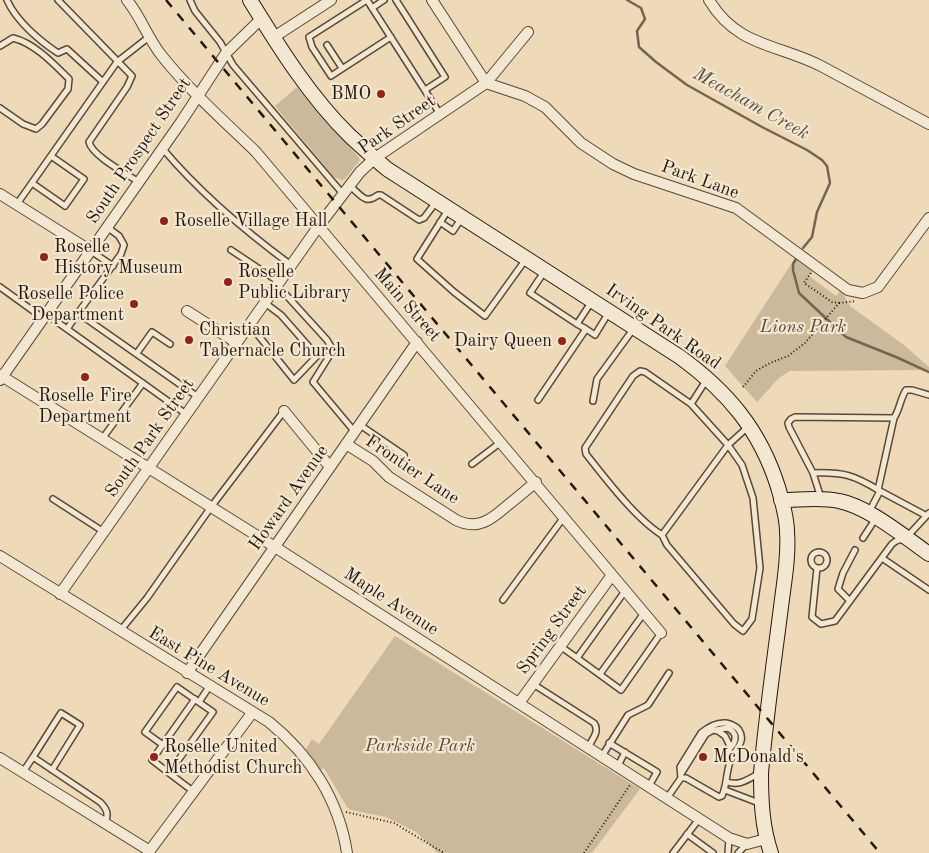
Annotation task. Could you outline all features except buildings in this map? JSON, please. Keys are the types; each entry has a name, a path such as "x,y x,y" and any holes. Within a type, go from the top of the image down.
{"main road":[{"name":"Irving Park Road","path":"254,1 261,19 323,106 349,135 387,169 680,357 727,397 749,426 772,468 787,530 786,565 761,773 766,840 771,853"},
{"path":"781,500 821,499 841,501 872,516 929,554"}],"street":[{"name":"Main Street","path":"127,0 161,55 198,95 256,152 536,482 661,633"},
{"path":"274,38 331,0"},
{"path":"432,0 486,83"},
{"path":"709,0 719,15 737,31 759,43 797,55 820,66 929,124"},
{"name":"South Prospect Street","path":"1,377 163,148 226,52 261,19"},
{"name":"Park Street","path":"318,227 360,172 375,158 486,83 528,32"},
{"name":"Park Lane","path":"486,83 525,96 545,107 581,143 613,164 634,174 736,208 848,290 864,293 878,287 929,218"},
{"path":"0,194 91,250"},
{"name":"South Park Street","path":"60,594 318,227"},
{"path":"187,311 237,344"},
{"name":"Howard Avenue","path":"187,673 417,342"},
{"name":"Maple Avenue","path":"1,377 275,546 667,799 730,838 747,844"},
{"path":"284,410 330,467"},
{"name":"Frontier Lane","path":"346,444 373,461 388,477 456,520 467,524 478,524 488,521 536,482"},
{"name":"East Pine Avenue","path":"0,556 268,722 300,750 316,772 336,811 348,853"},
{"name":"Spring Street","path":"519,703 612,575"},
{"path":"0,758 149,852 252,713"},
{"path":"747,844 766,840"}],"lane":[{"path":"7,0 9,6 32,33 58,53 67,49 103,82"},
{"path":"58,0 132,76 128,87 89,142 90,147 97,154 139,182"},
{"path":"190,0 195,11 207,24 233,65 347,190 369,200 374,199 378,194 420,220 424,218 436,201"},
{"path":"391,37 331,76 312,47 309,37 367,0 372,8 391,37 425,90 440,114"},
{"path":"372,8 384,0"},
{"path":"396,0 445,77 425,90"},
{"path":"17,204 117,62 150,37"},
{"path":"0,46 13,38 23,41 57,67 69,79 68,89 42,124 36,129 23,124 0,108"},
{"path":"327,45 342,68"},
{"path":"163,148 191,181 206,195 265,246 292,266"},
{"path":"32,183 65,206 84,179 51,156"},
{"path":"449,209 417,259 454,292 485,316 526,259"},
{"path":"440,222 453,231 462,217"},
{"path":"67,329 121,254 124,245 119,236 107,227"},
{"path":"91,250 112,266"},
{"path":"231,250 279,284 327,340 333,350 313,382 357,428 404,455"},
{"path":"544,270 530,293 577,324 595,335 610,312"},
{"path":"0,288 67,329 187,414"},
{"path":"577,324 592,301"},
{"path":"250,325 294,380 317,356 281,315 265,303"},
{"path":"78,313 199,398"},
{"path":"593,401 598,379 634,328"},
{"path":"538,400 586,329"},
{"path":"137,353 152,332 170,344"},
{"path":"640,371 645,372 691,404 728,445 742,465 753,498 760,568 752,619 743,631 734,624 667,545 662,535 623,498 586,454 585,448 632,376 640,371"},
{"path":"691,404 708,379"},
{"path":"102,439 143,383"},
{"path":"863,538 879,491 894,418 899,411 901,400 906,390 912,390 929,396"},
{"path":"120,631 148,598 211,507 284,410"},
{"path":"821,499 813,473 789,427 788,423 791,419 795,417 894,418"},
{"path":"662,535 728,445 749,426"},
{"path":"472,464 501,442"},
{"path":"813,473 837,472 860,479 879,491 927,514 906,538 892,544 835,621 821,624 812,617 817,568"},
{"path":"53,499 104,532"},
{"path":"503,600 564,517"},
{"path":"850,601 838,589 843,573 855,550"},
{"path":"882,558 929,590"},
{"path":"577,658 626,591"},
{"path":"600,674 644,613"},
{"path":"560,646 621,690 661,633"},
{"path":"602,756 628,715 648,705 670,673"},
{"path":"532,684 594,723 597,730 588,747"},
{"path":"163,745 145,732 177,687 213,712 169,773"},
{"path":"194,792 152,760 209,687"},
{"path":"23,772 61,713 80,725 52,770"},
{"path":"681,776 680,767 701,733 721,722 732,724 742,737 741,743 730,762"},
{"path":"667,799 706,734 727,728 734,732 735,742 729,749"},
{"path":"681,776 718,797 722,796 727,782 730,762 729,749 725,736 715,730"},
{"path":"609,743 657,772 649,786"},
{"path":"618,766 625,752"},
{"path":"32,757 100,802 106,808 105,823"},
{"path":"727,782 734,784 742,782 761,773"},
{"path":"725,790 762,804"},
{"path":"673,853 699,819"},
{"path":"687,834 712,853"},
{"path":"728,853 730,838"},
{"path":"738,853 747,844"}],"path":[{"path":"743,387 756,372 770,363 788,356 805,344 838,303 832,302 804,283 816,267"},
{"path":"584,853 628,788 634,776"},
{"path":"336,811 394,823 444,853"}],"green space":[{"path":"297,87 322,118 358,156 360,160 345,179 342,180 334,177 275,106"},
{"name":"Lions Park","path":"799,254 816,267 809,276 836,296 841,290 850,306 904,345 929,367 929,370 790,371 779,378 757,402 725,366"},
{"name":"Parkside Park","path":"395,636 640,789 592,853 438,853 416,832 386,817 351,810 347,807 324,768 317,770 304,752 312,739 319,744"}],"waterway":[{"name":"Meacham Creek","path":"627,0 641,8 645,19 637,31 639,47 656,62 687,85 807,150 822,160 827,166 830,183 817,212 812,237 803,248"},
{"name":"Meacham Creek","path":"796,259 793,264 793,270 799,293 846,337 929,372"}],"railway":[{"path":"166,0 880,853"}],"place":[{"name":"BMO","path":"381,94"},
{"name":"Roselle Village Hall","path":"164,221"},
{"name":"Roselle History Museum","path":"44,257"},
{"name":"Roselle Public Library","path":"228,282"},
{"name":"Roselle Police Department","path":"134,304"},
{"name":"Christian Tabernacle Church","path":"189,340"},
{"name":"Dairy Queen","path":"562,341"},
{"name":"Roselle Fire Department","path":"85,377"},
{"name":"Roselle United Methodist Church","path":"154,757"},
{"name":"McDonald's","path":"703,757"}]}
